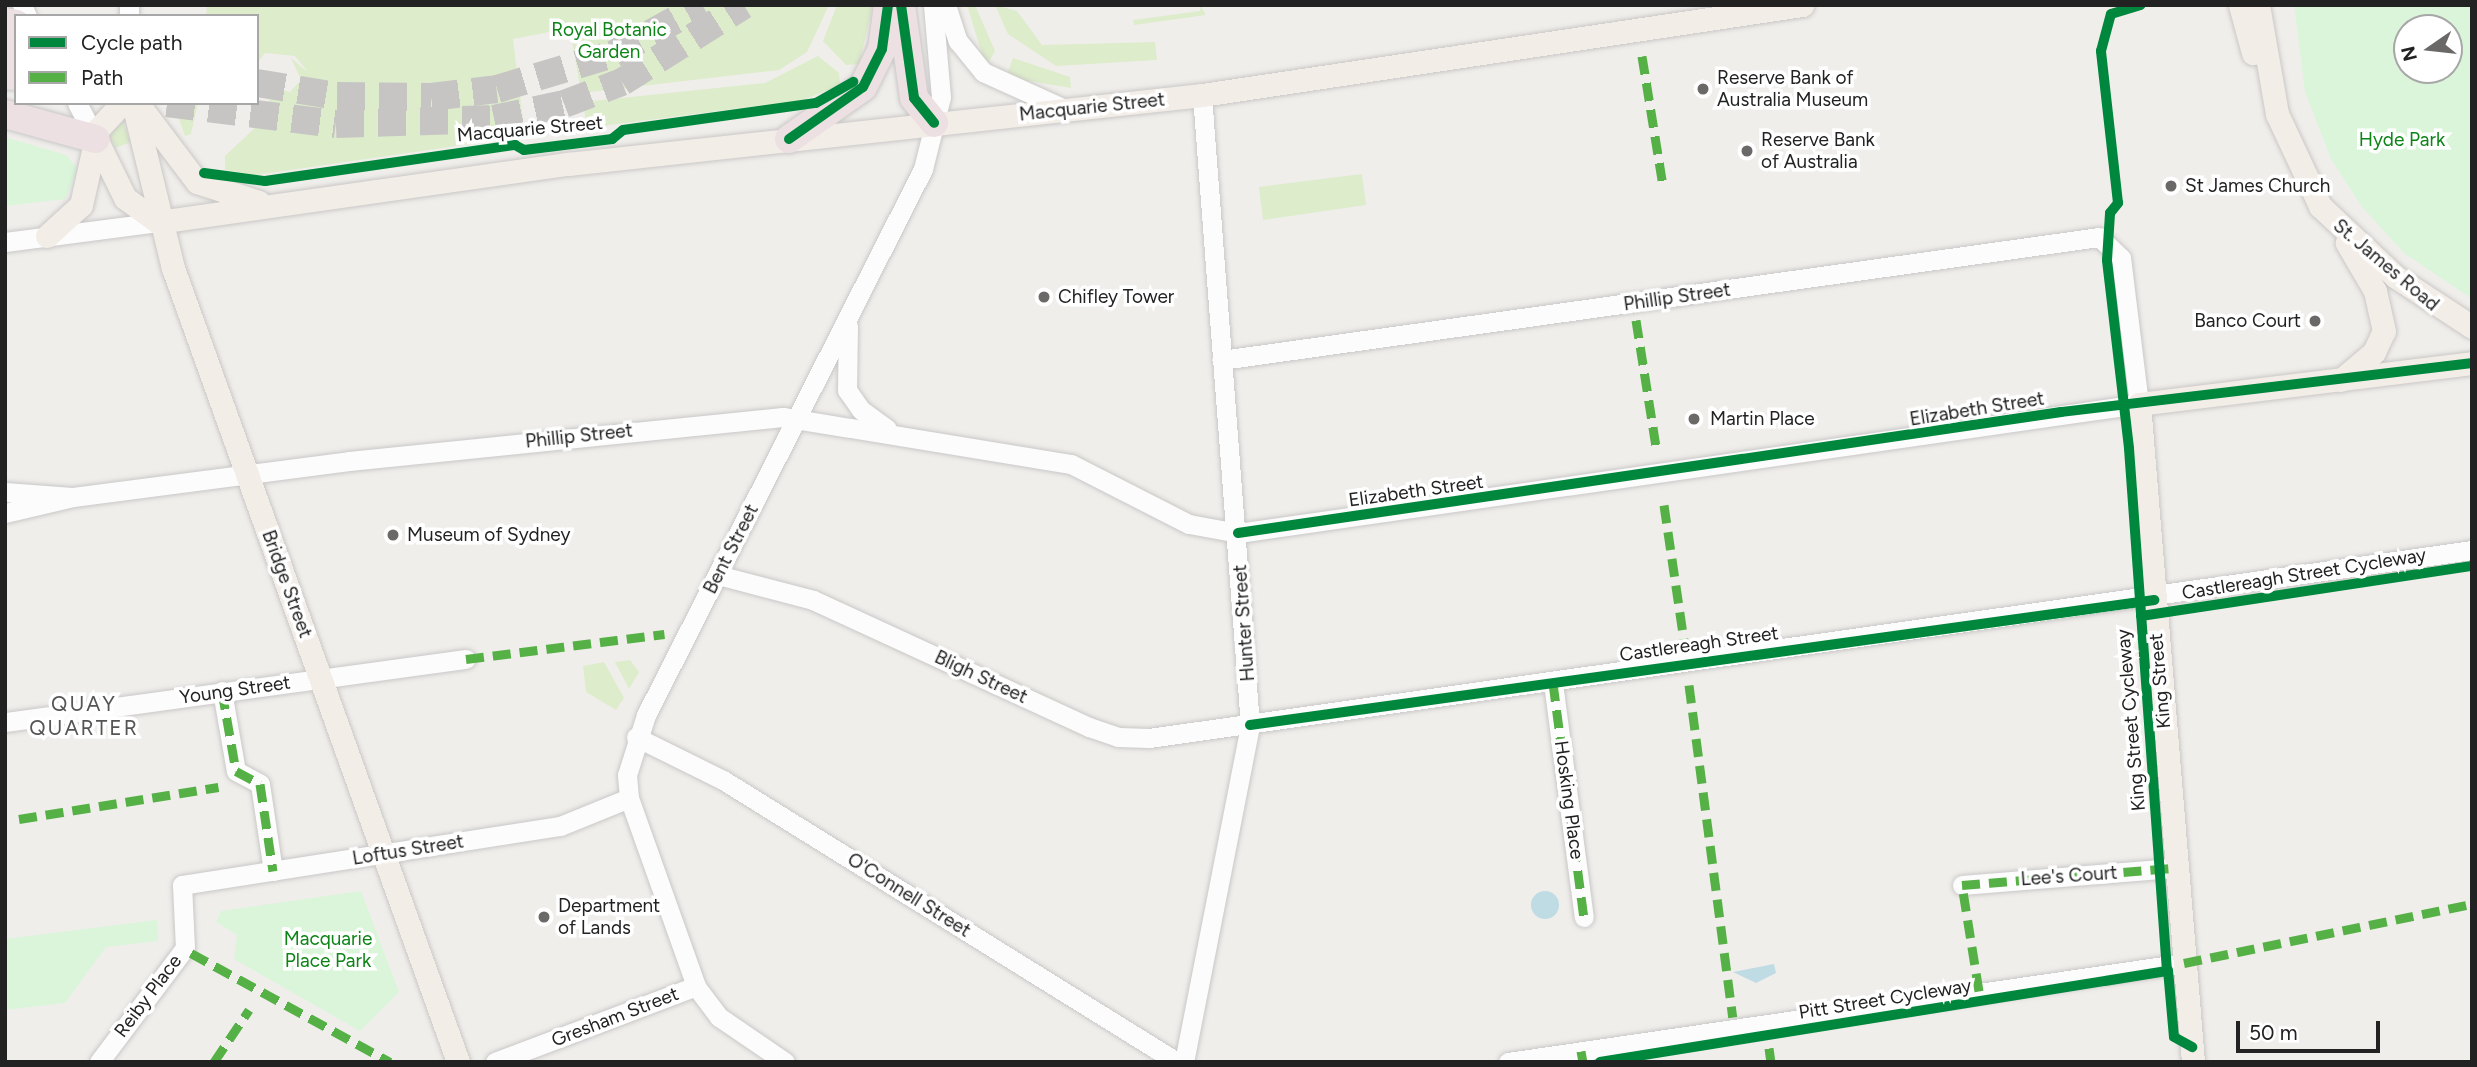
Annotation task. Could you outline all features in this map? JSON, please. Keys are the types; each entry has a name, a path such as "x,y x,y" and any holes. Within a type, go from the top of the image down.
{"highway":[{"path":"789,139 863,87 882,49 888,5"},
{"path":"901,5 914,98 934,123"},
{"path":"5,114 96,139"}],"main road":[{"name":"Macquarie Street","path":"158,222 789,139 1202,95 1802,5"},
{"name":"St. James Road","path":"2240,5 2277,114 2333,223 2426,299 2472,327"},
{"name":"St. James Road","path":"2258,5 2277,114"},
{"path":"47,236 81,205 96,139 121,105"},
{"name":"Bridge Street","path":"137,105 160,193 158,222 458,1062"},
{"path":"138,105 197,182 272,205"},
{"path":"96,139 125,198 158,222"},
{"path":"2333,223 2375,291 2384,322 2378,347 2341,380"},
{"name":"Elizabeth Street","path":"2139,404 2472,363"},
{"name":"King Street","path":"2139,404 2193,1062"}],"street":[{"name":"Bent Street","path":"785,1062 719,1017 696,986 629,798 636,737 800,418 850,308 923,169 941,92 933,5"},
{"path":"946,5 958,41 983,72 1066,109"},
{"name":"Hunter Street","path":"1184,1062 1250,725 1238,533 1202,95"},
{"path":"78,105 96,139"},
{"name":"Macquarie Street","path":"5,242 158,222"},
{"name":"Phillip Street","path":"1222,360 2054,243 2108,239 2121,258"},
{"name":"King Street","path":"2121,258 2139,404"},
{"path":"850,308 847,390 867,416 897,433"},
{"name":"Elizabeth Street","path":"1083,468 1189,524 1238,533 2139,404"},
{"name":"Phillip Street","path":"5,513 73,497 613,432 800,418 897,433 1083,468"},
{"name":"Phillip Street","path":"5,492 73,497"},
{"name":"Castlereagh Street","path":"1250,725 2154,600 2472,550"},
{"name":"Bligh Street","path":"718,575 813,600 1118,737 1250,725"},
{"name":"Young Street","path":"5,722 466,659"},
{"name":"Hosking Place","path":"1553,683 1584,917"},
{"path":"222,691 236,771 260,784 273,871"},
{"name":"O'Connell Street","path":"636,737 723,780 1177,1062"},
{"name":"Loftus Street","path":"181,885 572,824 629,798"},
{"name":"Lee's Court","path":"1962,884 2175,868"},
{"name":"Reiby Place","path":"99,1062 185,948 181,885"},
{"path":"1508,1062 1582,1056 2183,962"},
{"name":"Gresham Street","path":"495,1062 696,986"}],"green space":[{"name":"Royal Botanic Garden","path":"207,5 829,5 807,52 779,70 581,93 570,28 513,39 525,136 256,175 225,170 225,156 261,122 259,114 278,89 290,92 301,80 291,58 308,72 295,56 265,53 259,60 259,14 206,14"},
{"path":"837,5 873,5 859,64 846,65 823,41"},
{"path":"967,5 975,5 995,51 986,67"},
{"path":"995,5 1017,11 1042,45 1155,42 1157,60 1056,66 1008,34"},
{"path":"1200,5 1206,15 1134,25 1133,20 1200,11"},
{"name":"Hyde Park","path":"2294,5 2472,5 2472,299 2404,253 2362,207 2331,159 2305,92"},
{"path":"818,56 839,73 840,85 803,100 587,128 583,102 765,83"},
{"path":"1013,58 1070,77 1071,88 1006,77"},
{"path":"174,105 198,105 191,134 185,136"},
{"path":"123,122 131,142 115,148 108,133"},
{"path":"5,137 66,155 78,169 65,199 5,206"},
{"path":"1362,174 1366,205 1263,220 1259,187"},
{"path":"630,660 639,672 629,689 615,662"},
{"path":"604,662 624,698 616,710 586,692 583,666"},
{"name":"Macquarie Place Park","path":"361,891 399,992 360,1031 234,959 237,935 216,922 221,911"},
{"path":"157,920 158,941 106,947 65,1003 5,1010 5,939"}],"water":[{"path":"1545,891 1555,895 1559,905 1555,915 1545,919 1535,915 1531,905 1535,895"},
{"path":"1774,964 1776,973 1756,983 1733,972"}],"tunnel":[{"path":"259,83 337,96 431,97 497,89 614,54 702,5"},
{"path":"183,105 336,124 494,119 564,104 622,82 744,5"}],"marked path":[{"path":"1642,56 1663,186"},
{"path":"1636,320 1656,446"},
{"path":"1664,505 1685,648"},
{"path":"466,659 664,634"},
{"path":"1553,683 1584,917"},
{"path":"1689,685 1733,1017"},
{"path":"222,691 236,771 260,784 273,871"},
{"path":"19,819 218,787"},
{"path":"1979,991 1962,885 2175,868"},
{"path":"2184,963 2472,904"},
{"path":"191,953 390,1062"},
{"path":"214,1062 249,1010"},
{"path":"1769,1048 1771,1062"},
{"path":"1581,1051 1583,1062"}],"cycle path":[{"path":"789,139 863,87 882,49 888,5"},
{"path":"901,5 914,98 934,123"},
{"name":"King Street Cycleway","path":"1600,1062 2167,971 2129,448 2107,260 2110,213 2118,203 2101,51 2111,14 2141,5"},
{"path":"204,173 265,181 515,145 524,150 612,139 623,130 816,103 853,82"},
{"path":"1238,533 2061,412 2472,363"},
{"name":"Castlereagh Street Cycleway","path":"2141,616 2472,566"},
{"path":"1250,725 2154,600"},
{"path":"2168,970 2174,1037 2192,1047"}],"place":[{"name":"Reserve Bank of Australia Museum","path":"1703,89"},
{"name":"Reserve Bank of Australia","path":"1747,151"},
{"name":"St James Church","path":"2171,186"},
{"name":"Chifley Tower","path":"1044,297"},
{"name":"Banco Court","path":"2315,321"},
{"name":"Martin Place","path":"1694,419"},
{"name":"Museum of Sydney","path":"393,535"},
{"name":"Department of Lands","path":"544,917"}],"district":[{"name":"QUAY QUARTER","path":"84,716"}]}
